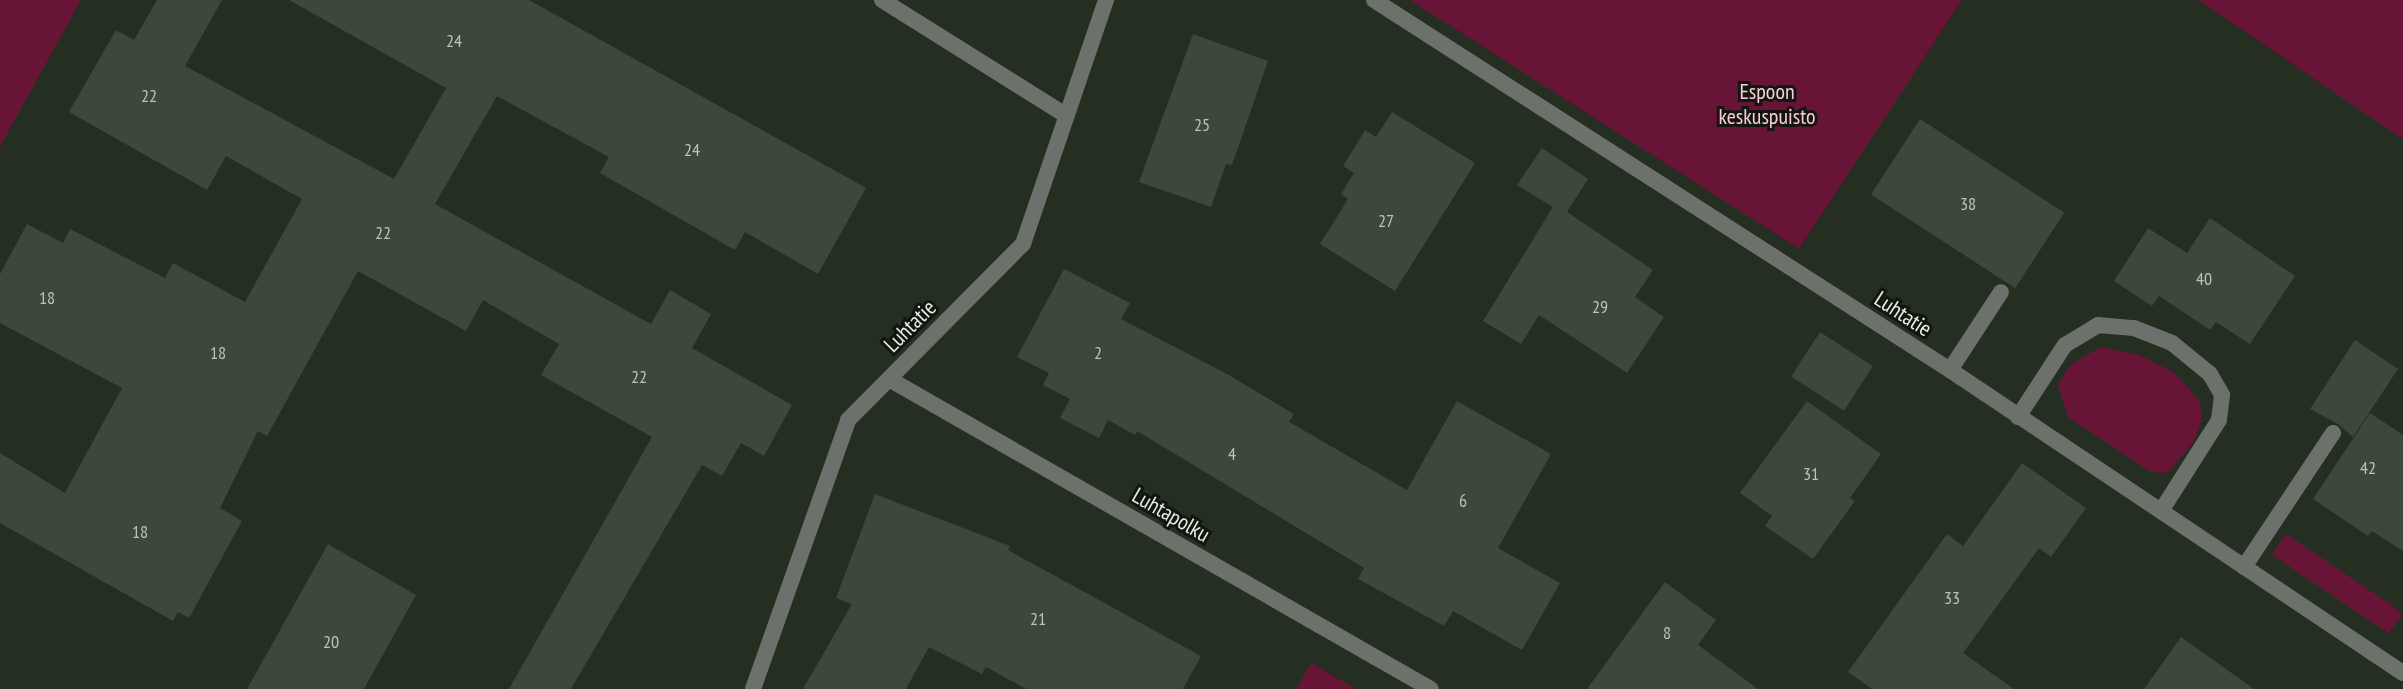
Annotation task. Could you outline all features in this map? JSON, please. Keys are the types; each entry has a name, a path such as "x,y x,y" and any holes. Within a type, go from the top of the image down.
{"street":[{"path":"882,0 1067,116"},
{"name":"Luhtatie","path":"753,689 848,420 1023,244 1106,0"},
{"name":"Luhtatie","path":"1374,0 1950,370 2403,673"},
{"path":"1950,370 2001,292"},
{"path":"2018,417 2065,345 2098,325 2134,328 2172,343 2210,374 2222,395 2219,420 2161,511"},
{"name":"Luhtapolku","path":"889,379 1431,689"},
{"path":"2244,567 2333,433"}],"green space":[{"path":"0,0 81,0 0,147"},
{"name":"Espoon keskuspuisto","path":"1410,0 1962,0 1799,249"},
{"path":"2198,0 2403,0 2403,139"},
{"path":"2100,347 2139,355 2174,372 2199,400 2202,419 2193,443 2167,473 2151,472 2068,417 2058,385 2069,366"},
{"path":"2286,534 2403,613 2389,634 2272,555"},
{"path":"1311,663 1356,689 1296,689"}],"building":[{"path":"157,0 222,0 185,66 394,179 446,88 289,0 529,0 866,188 818,274 745,232 735,250 600,173 609,157 497,96 435,204 651,324 670,290 711,314 692,348 792,405 764,456 741,443 722,476 702,465 571,689 509,689 652,437 541,375 559,344 483,300 466,331 358,271 267,436 258,431 220,508 242,521 189,618 178,612 173,621 0,523 0,453 65,493 122,388 0,323 0,274 27,224 63,243 70,229 165,278 173,263 245,302 302,199 226,156 207,190 69,112 116,30 134,40"},
{"path":"1193,34 1268,61 1232,165 1226,164 1211,207 1139,182"},
{"path":"1392,112 1475,163 1395,291 1320,244 1348,199 1341,194 1354,173 1343,166 1365,130 1376,137"},
{"path":"1920,119 2064,213 2015,288 1871,194"},
{"path":"1542,148 1588,179 1567,212 1653,270 1635,297 1664,317 1627,373 1539,315 1521,344 1483,321 1553,207 1517,185"},
{"path":"2210,218 2295,276 2250,344 2216,322 2210,330 2159,296 2152,306 2114,281 2148,228 2187,253"},
{"path":"1064,269 1130,303 1121,319 1227,374 1294,414 1289,422 1407,490 1457,401 1551,454 1498,548 1560,583 1522,650 1453,611 1444,626 1358,579 1364,568 1137,431 1135,435 1108,420 1099,438 1060,418 1070,399 1043,385 1049,373 1017,357"},
{"path":"1820,332 1873,366 1844,411 1791,376"},
{"path":"2355,340 2398,369 2353,437 2338,424 2310,409"},
{"path":"1807,401 1881,454 1850,498 1855,501 1813,559 1765,526 1772,516 1740,493"},
{"path":"2370,413 2403,435 2403,551 2372,531 2368,536 2313,499"},
{"path":"2022,463 2086,508 2051,557 2039,548 1963,653 2014,689 1872,689 1848,672 1947,534 1963,546"},
{"path":"875,494 1010,546 1008,550 1201,656 1183,689 1026,689 986,667 982,674 929,647 906,689 803,689 852,604 836,598"},
{"path":"328,544 416,595 364,689 247,689"},
{"path":"1665,582 1716,620 1698,645 1758,689 1587,689"},
{"path":"2181,637 2254,689 2144,689"}]}
